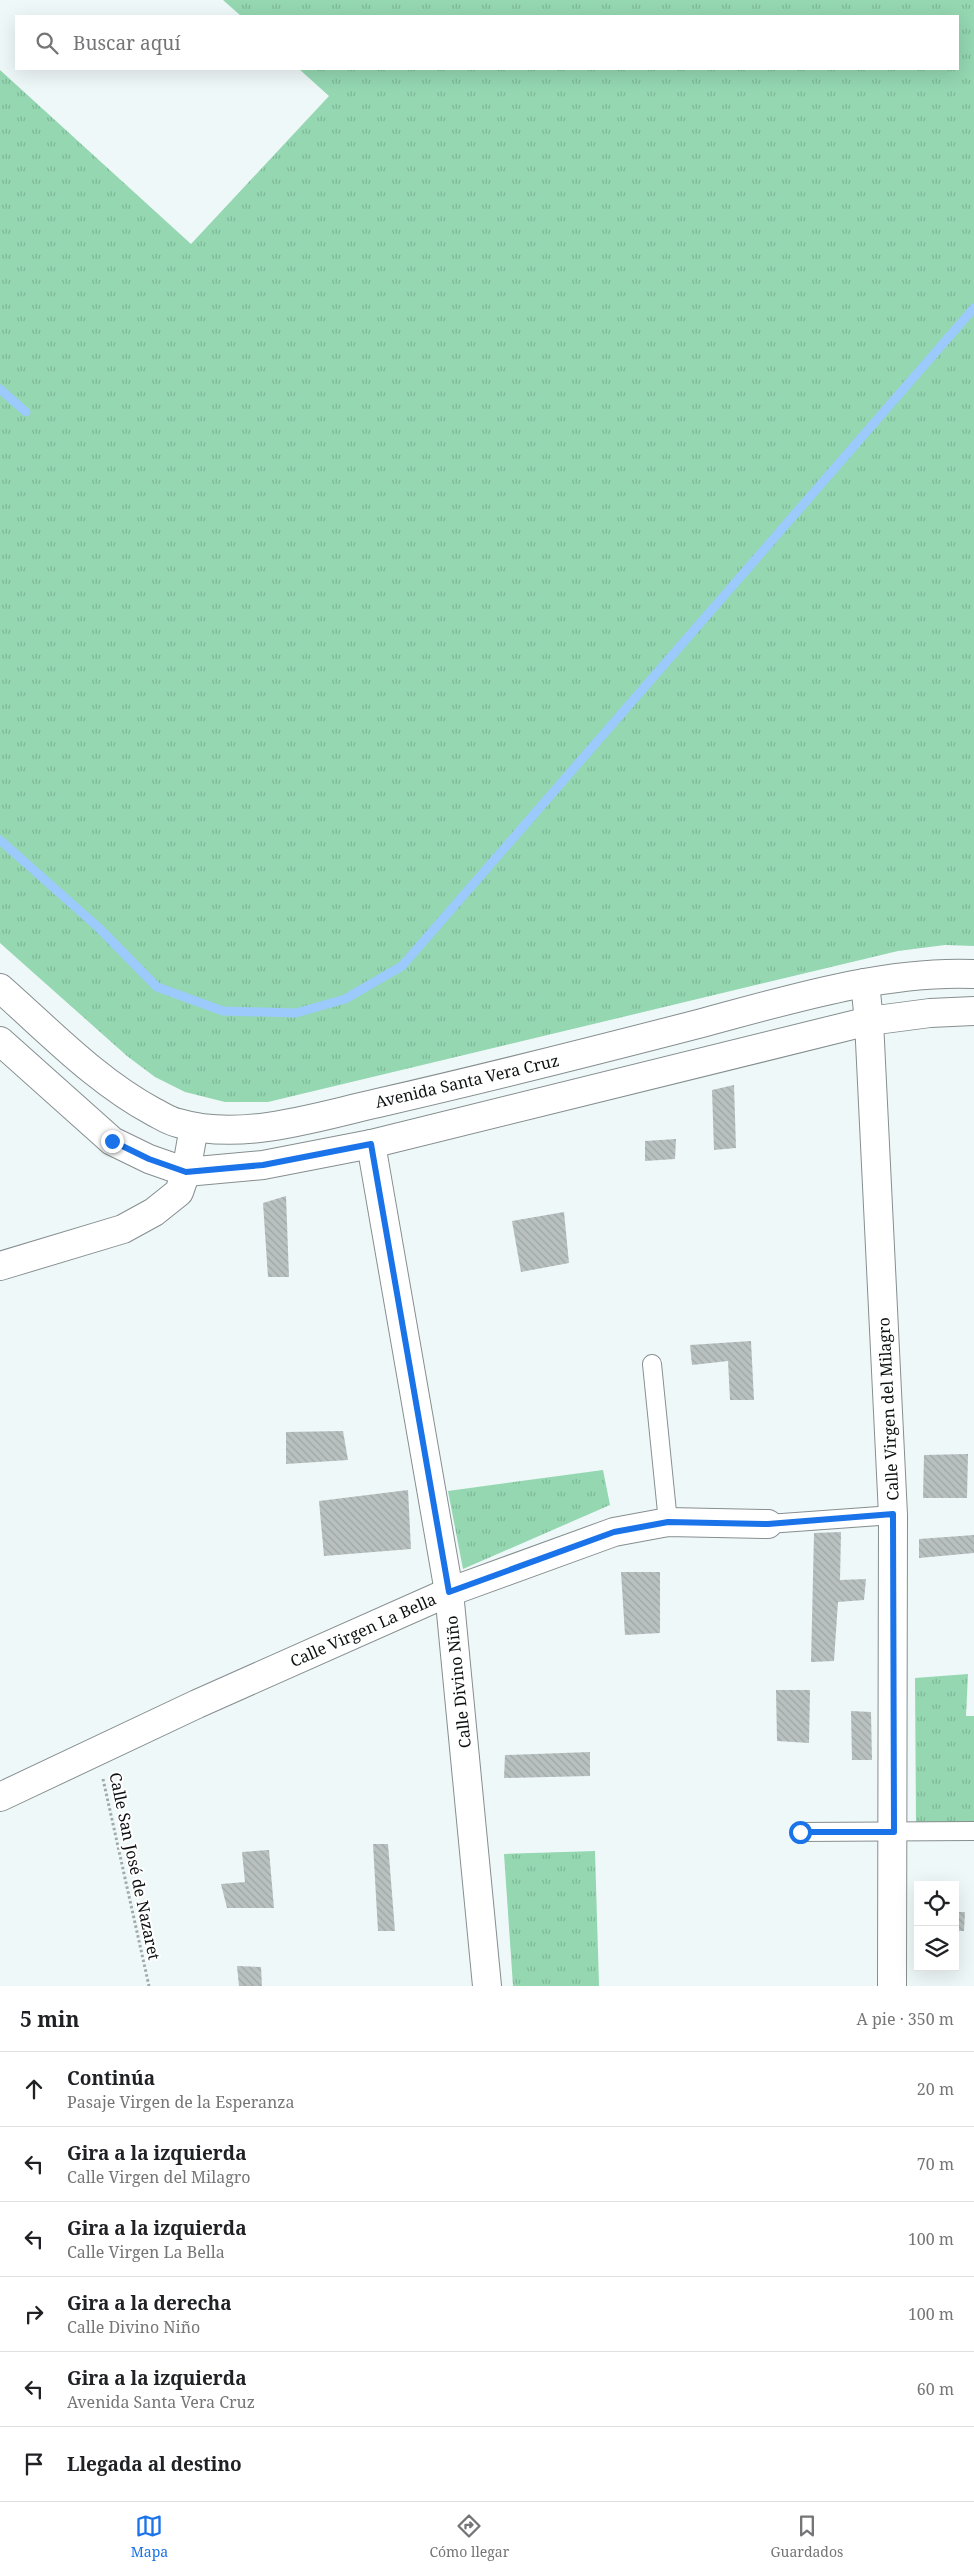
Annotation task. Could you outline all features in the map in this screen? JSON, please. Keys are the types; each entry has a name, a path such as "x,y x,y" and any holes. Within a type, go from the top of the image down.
{"street":[{"name":"Avenida Santa Vera Cruz","path":"0,988 109,1083 140,1104 175,1123 194,1127 232,1129 280,1125 494,1076 734,1014 865,984 924,976 974,974"},
{"name":"Calle Virgen del Milagro","path":"865,984 869,1021 893,1514 894,1832 892,1986"},
{"path":"0,1041 112,1141 149,1159 186,1172 263,1165 371,1144 869,1021 930,1013 974,1011"},
{"path":"0,1266 123,1229 154,1212 179,1192 186,1172 194,1127"},
{"name":"Calle Divino Niño","path":"371,1144 449,1592 487,1986"},
{"name":"Calle Virgen La Bella","path":"0,1797 449,1592 614,1532 668,1522 768,1524"}],"lane":[{"path":"652,1364 668,1522"},
{"name":"Calle Virgen La Bella","path":"768,1524 893,1514"},
{"path":"800,1832 974,1832"}],"path":[{"name":"Calle San José de Nazaret","path":"98,1751 149,1986"}],"green space":[{"path":"223,0 974,0 974,946 945,945 898,951 268,1102 225,1102 185,1092 155,1077 127,1056 0,943 0,70 191,244 329,96 300,70 959,70 959,15 240,15"},
{"path":"603,1470 610,1505 463,1569 448,1491"},
{"path":"968,1674 966,1716 974,1716 974,1822 916,1822 915,1678"},
{"path":"595,1851 599,1986 513,1986 504,1854"}],"building":[{"path":"734,1085 736,1148 714,1150 712,1090"},
{"path":"676,1139 675,1159 645,1161 645,1141"},
{"path":"286,1196 289,1277 268,1277 263,1203"},
{"path":"564,1212 569,1263 521,1272 512,1221"},
{"path":"751,1341 754,1400 730,1400 728,1361 692,1365 690,1345"},
{"path":"343,1431 348,1460 286,1464 286,1432"},
{"path":"968,1454 967,1498 923,1498 924,1455"},
{"path":"408,1490 411,1549 324,1556 319,1501"},
{"path":"841,1532 840,1580 866,1579 864,1600 838,1602 834,1661 811,1662 814,1533"},
{"path":"974,1535 974,1553 919,1558 919,1539"},
{"path":"621,1572 660,1572 660,1633 625,1635"},
{"path":"776,1690 810,1690 809,1743 777,1741"},
{"path":"851,1711 871,1712 872,1760 852,1760"},
{"path":"590,1752 590,1776 504,1778 505,1755"},
{"path":"373,1844 388,1844 395,1931 378,1931"},
{"path":"269,1850 274,1908 227,1908 221,1884 245,1882 242,1852"},
{"path":"959,1912 965,1912 964,1931 959,1931"},
{"path":"237,1966 261,1967 262,1986 239,1986"}],"waterway":[{"path":"0,840 98,927 157,987 223,1011 296,1013 345,999 402,966 974,308"},
{"path":"0,389 26,412"}],"route":[{"path":"112,1141 149,1159 186,1172 263,1165 303,1159 371,1144 449,1592 614,1532 668,1522 768,1524 893,1514 894,1832 800,1832"}]}
